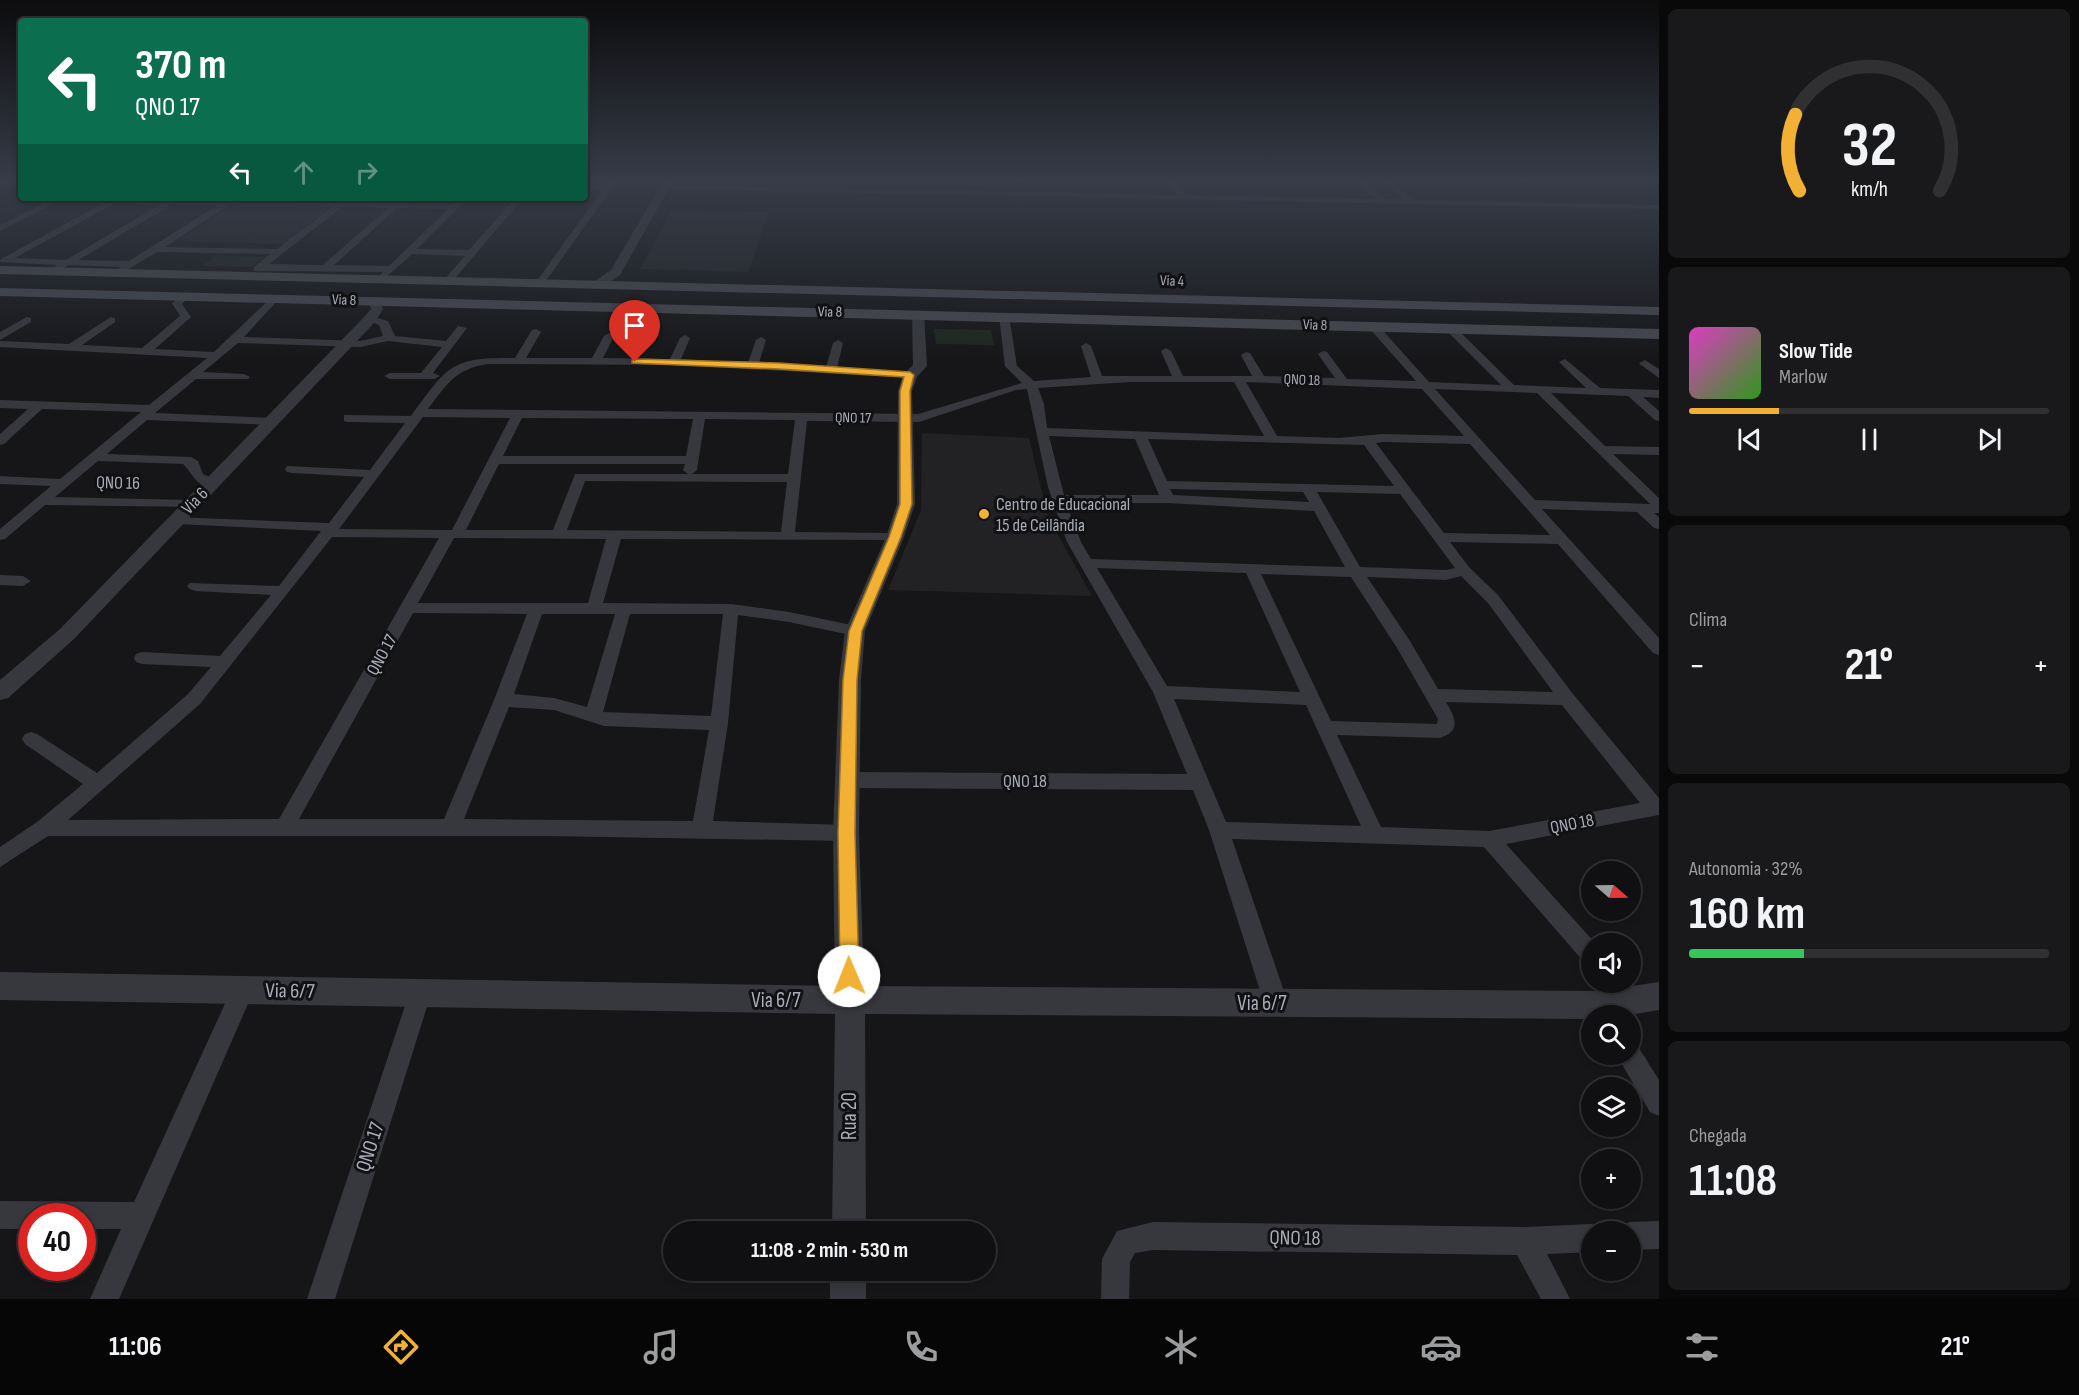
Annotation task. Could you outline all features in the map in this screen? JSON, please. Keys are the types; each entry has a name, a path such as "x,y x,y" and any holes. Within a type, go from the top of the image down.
{"main road":[{"name":"Via 4","path":"1,264 52,271 147,274 255,271 386,273 448,281 598,285 619,279 723,288 1659,311"},
{"path":"84,294 111,280 117,273"},
{"path":"113,295 147,274"},
{"path":"699,309 726,300 728,292 723,288"},
{"path":"755,311 745,304 745,300 752,294 770,289"},
{"name":"Via 8","path":"0,292 274,298 373,312 402,302 1451,329 1659,332"},
{"path":"1145,297 1153,320"},
{"path":"1604,309 1618,316 1629,327 1620,333"},
{"path":"1635,310 1642,321 1659,332"}],"street":[{"path":"1,264 41,242"},
{"path":"52,271 102,242"},
{"path":"117,273 166,242"},
{"path":"255,271 292,242"},
{"path":"321,272 355,242"},
{"path":"386,273 419,242"},
{"path":"448,281 481,242"},
{"path":"540,283 569,242"},
{"path":"619,279 637,242"},
{"path":"155,249 279,252"},
{"path":"410,251 471,253"},
{"path":"1,264 67,262 131,264"},
{"path":"145,351 186,317 177,303 185,296"},
{"name":"QNO 16","path":"0,536 235,340 274,298"},
{"path":"373,312 384,323 389,338"},
{"name":"Via 6","path":"0,692 67,634 272,422 373,312"},
{"name":"Rua 20","path":"849,1221 850,1000 846,833 850,680 855,631 904,510 907,489 904,418 906,382 920,366 918,314"},
{"path":"1004,316 1011,366 1015,374 1030,384 1034,390 1058,499 1074,542 1162,693 1201,782 1276,1003"},
{"path":"0,337 27,320"},
{"path":"72,347 107,323"},
{"path":"1372,326 1427,385 1659,649"},
{"path":"424,376 462,328"},
{"path":"1451,329 1510,387"},
{"path":"519,361 536,332"},
{"path":"596,361 609,336"},
{"path":"235,340 360,344 389,338 400,342 448,344"},
{"path":"674,362 685,338"},
{"path":"753,365 761,340"},
{"path":"831,370 838,343"},
{"path":"0,344 217,355"},
{"path":"1086,346 1098,380"},
{"path":"1166,351 1179,379"},
{"name":"QNO 18","path":"1323,354 1343,382"},
{"name":"QNO 18","path":"1246,355 1260,379"},
{"path":"438,357 467,364 519,361 674,362 910,375"},
{"path":"1565,362 1596,391"},
{"path":"1645,363 1659,375"},
{"path":"0,858 44,828 194,699 283,591 447,376 467,364"},
{"path":"192,375 244,376"},
{"path":"390,376 447,376"},
{"path":"1238,379 1273,440"},
{"name":"QNO 18","path":"904,418 928,416 1001,390 1030,384 1098,380 1260,379 1659,394"},
{"path":"1541,390 1659,507"},
{"path":"1630,392 1659,417"},
{"path":"0,404 272,422"},
{"path":"0,441 39,405"},
{"name":"QNO 17","path":"348,418 518,414 904,418"},
{"name":"QNO 17","path":"285,827 408,608 496,460 518,414"},
{"path":"689,477 700,415"},
{"path":"788,535 801,417"},
{"path":"1042,432 1273,440 1368,441 1390,438 1474,440"},
{"path":"1140,436 1167,499"},
{"name":"QNO 18","path":"1219,830 1490,839 1657,807 1566,699 1493,599 1464,570 1368,441"},
{"path":"1604,450 1659,451"},
{"name":"QNO 16","path":"95,457 186,460 193,464 198,478 213,482"},
{"path":"496,460 692,460"},
{"path":"558,535 584,460"},
{"path":"292,470 374,474"},
{"path":"580,477 794,478"},
{"path":"0,480 63,483"},
{"path":"1162,485 1405,490"},
{"path":"1308,488 1355,571 1447,718 1446,727 1440,731 1326,728"},
{"path":"1058,499 1167,499 1318,507"},
{"name":"QNO 16","path":"42,501 192,504"},
{"path":"1532,504 1642,509 1659,507"},
{"path":"1642,509 1659,525"},
{"path":"177,520 329,530 453,534 895,537"},
{"path":"594,608 615,534"},
{"path":"1438,537 1561,540"},
{"path":"1086,563 1446,575 1464,570"},
{"path":"1251,568 1375,836"},
{"path":"0,580 23,581"},
{"path":"195,586 283,591"},
{"path":"451,826 503,700 537,607"},
{"path":"408,608 732,609 789,617 855,631"},
{"path":"593,715 624,609"},
{"path":"702,828 719,723 732,609"},
{"path":"142,658 226,662"},
{"path":"1162,693 1312,699"},
{"path":"1434,695 1566,699"},
{"path":"503,700 554,704 622,721 719,723"},
{"path":"31,739 97,783"},
{"name":"QNO 18","path":"849,780 1201,782"},
{"path":"44,828 451,826 702,828 846,833"},
{"path":"1490,839 1581,942"},
{"name":"Via 6/7","path":"0,986 679,999 1276,1003 1581,1010"},
{"path":"104,1299 243,990"},
{"name":"Via 6/7","path":"1611,1005 1636,993"},
{"name":"QNO 17","path":"321,1299 420,994"},
{"path":"1635,1065 1659,1103"},
{"path":"0,1215 142,1216"},
{"path":"1641,1236 1659,1235"},
{"name":"QNO 18","path":"1115,1299 1116,1259 1127,1240 1153,1236 1525,1241 1581,1238"},
{"path":"1525,1241 1556,1299"},
{"path":"848,1281 848,1299"}],"shaded area":[{"path":"199,242 288,242 285,244"},
{"path":"655,242 759,242 749,272 640,269"},
{"path":"216,256 264,257 252,267 202,266"},
{"path":"934,329 991,330 994,345 936,344"},
{"name":"Centro de Educacional 15 de Ceilândia","path":"922,433 1029,438 1048,517 1092,596 888,590 921,510"}],"place":[{"name":"Centro de Educacional 15 de Ceilândia","path":"984,514"}],"route":[{"path":"635,362 779,366 910,375 906,382 904,418 906,504 895,537 855,631 850,680 846,833 849,976"}]}
